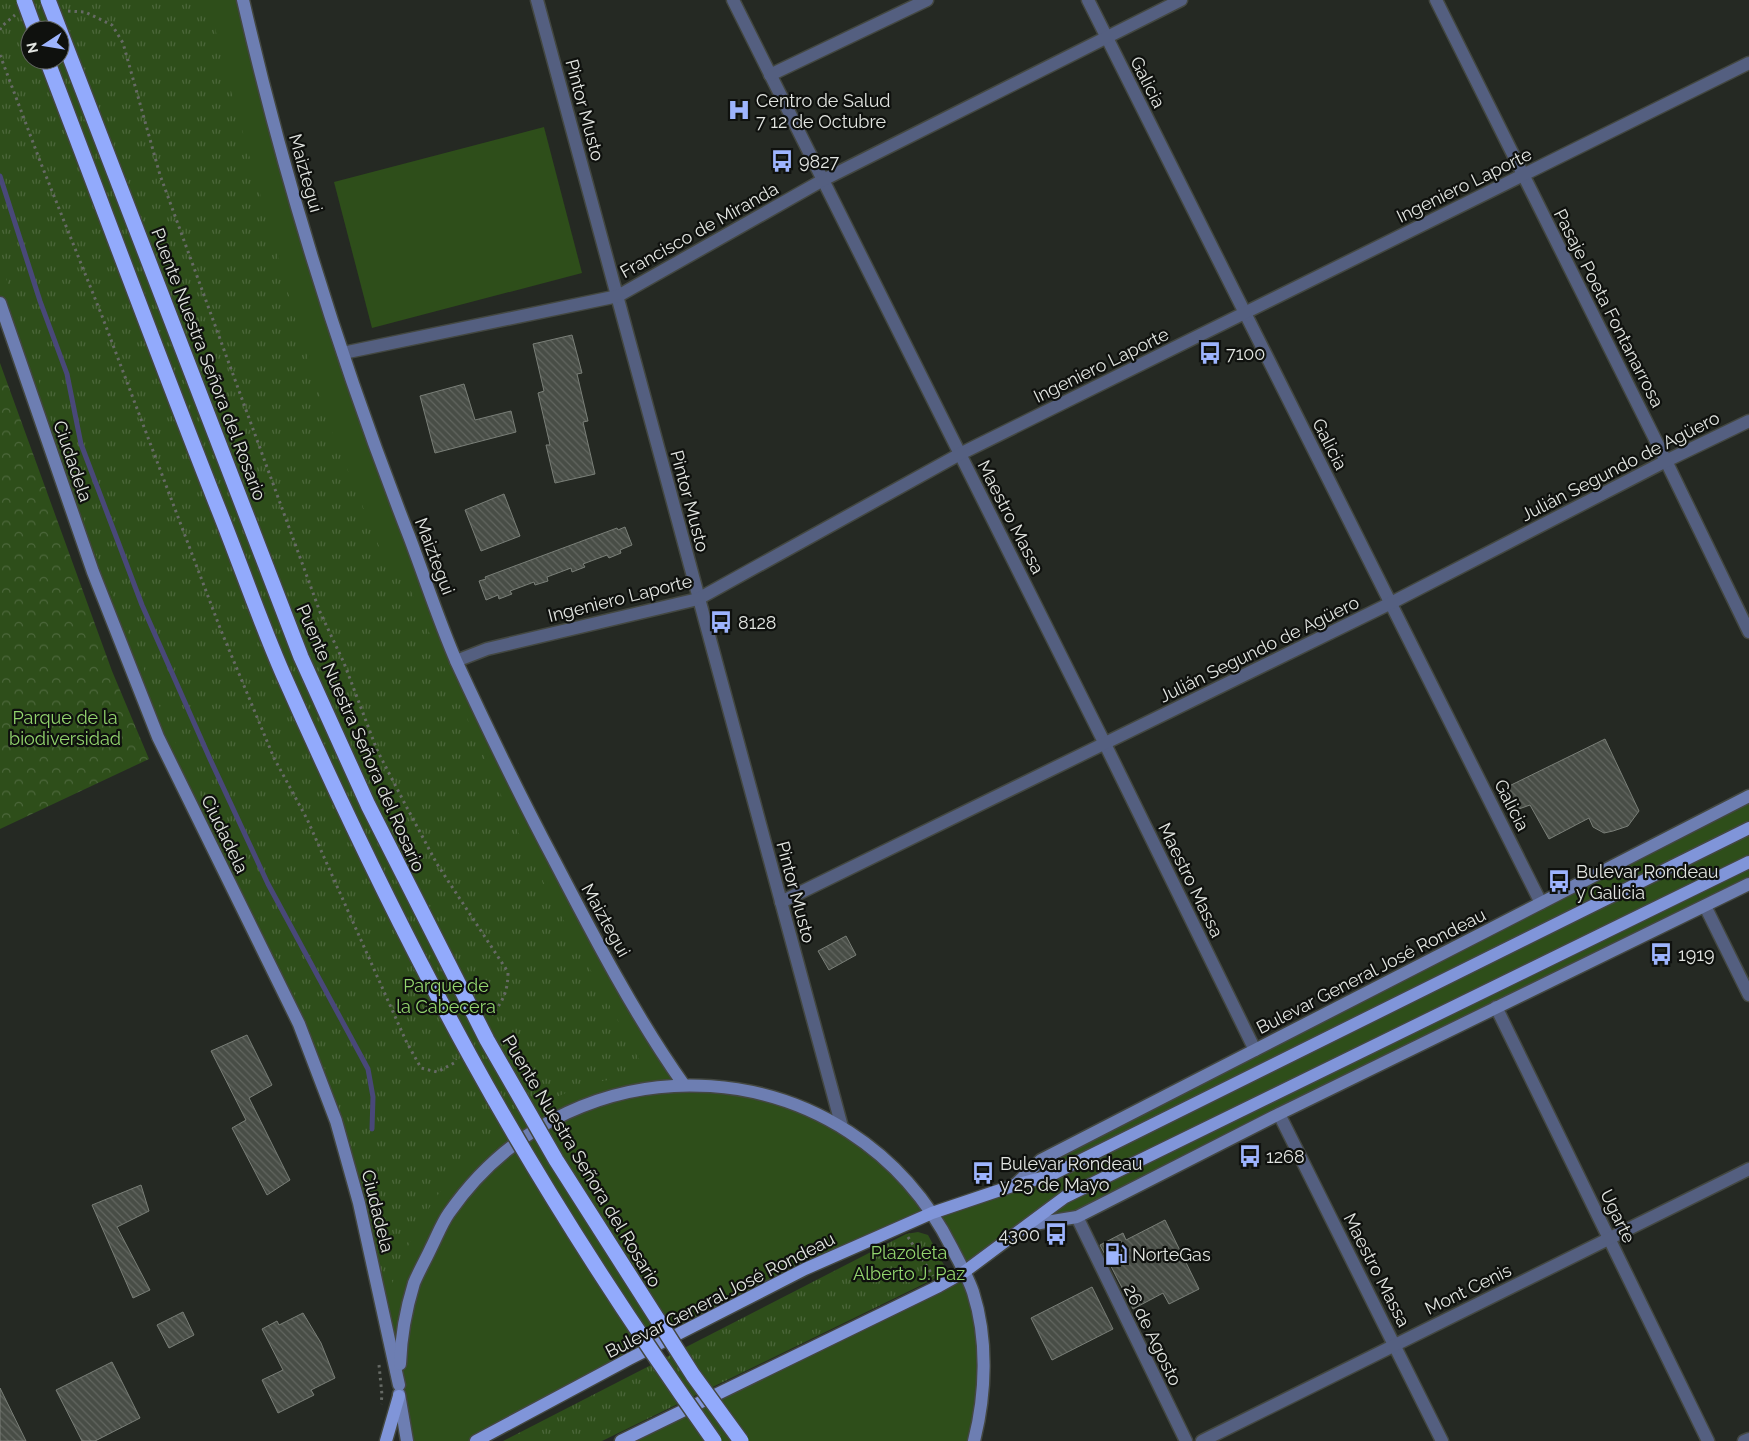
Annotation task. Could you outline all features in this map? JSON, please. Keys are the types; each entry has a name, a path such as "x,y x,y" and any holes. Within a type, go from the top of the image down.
{"highway":[{"path":"24,0 32,20"},
{"name":"Puente Nuestra Señora del Rosario","path":"48,0 300,657 368,805 487,1040 551,1151 688,1367 741,1441"},
{"path":"51,70 196,453 282,671 350,819 418,958 471,1057 538,1174 620,1304 714,1441"}],"main road":[{"name":"Maiztegui","path":"243,0 265,93 287,171 343,352 378,455 456,661 528,812 573,898 662,1054 684,1085"},
{"name":"Ciudadela","path":"0,303 93,572 158,737 299,1024 336,1121 359,1203 399,1390"},
{"name":"Bulevar General José Rondeau","path":"1015,1185 1041,1160 1749,796"},
{"name":"Bulevar General José Rondeau","path":"476,1441 629,1359 805,1269 932,1213 1015,1185 1050,1176 1749,828"},
{"path":"621,1441 939,1286 964,1272 1065,1197 1749,862"},
{"path":"1028,1225 1076,1218 1279,1114 1749,884"},
{"path":"407,1441 399,1390 400,1350 406,1311 415,1281 448,1215 477,1178 514,1144 550,1120 592,1101 626,1092 684,1085 711,1085 758,1092 805,1108 842,1127 877,1153 909,1184 932,1213 973,1290 979,1318 984,1366 979,1423 974,1441"},
{"path":"386,1441 399,1390"}],"street":[{"name":"Pintor Musto","path":"537,0 842,1127"},
{"name":"Maestro Massa","path":"732,0 1105,744 1254,1050"},
{"path":"770,75 927,0"},
{"name":"Galicia","path":"1088,0 1244,314 1541,902"},
{"name":"Francisco de Miranda","path":"343,352 618,296 823,180 1181,0"},
{"name":"Pasaje Poeta Fontanarrosa","path":"1436,0 1666,460 1743,605 1749,632"},
{"name":"Ingeniero Laporte","path":"456,661 487,649 698,598 960,454 1749,63"},
{"name":"Julián Segundo de Agüero","path":"781,902 1391,603 1666,460 1749,421"},
{"path":"1705,906 1749,995"},
{"name":"Ugarte","path":"1496,1007 1708,1441"},
{"name":"Maestro Massa","path":"1279,1114 1442,1441"},
{"name":"Mont Cenis","path":"1202,1441 1749,1169"},
{"name":"26 de Agosto","path":"1076,1218 1186,1441"},
{"path":"1744,1441 1749,1439"}],"path":[{"path":"67,11 85,12 112,25 124,43 143,118"},
{"path":"0,30 0,27 16,14"},
{"path":"906,1234 934,1279"},
{"path":"378,1358 382,1395 379,1412"}],"green space":[{"name":"Parque de la Cabecera","path":"0,0 243,0 290,179 414,550 528,812 684,1085 758,1092 842,1127 932,1213 805,1269 476,1441 407,1441 359,1203 299,1024 158,737 0,303"},
{"name":"Parque de la Cabecera","path":"0,0 209,0 222,59 297,324 330,427 381,551 399,564 512,820 551,897 647,1074 601,1081 550,1099 518,1116 479,1147 461,1166 430,1207 405,1252 386,1301 372,1223 348,1136 312,1032 169,729 100,566 69,476 0,259"},
{"path":"544,127 582,273 372,328 334,182"},
{"name":"Parque de la biodiversidad","path":"0,363 112,671 149,759 0,829"},
{"path":"1749,796 1749,884 1077,1217 1028,1225 964,1273 932,1213 1015,1185 1041,1160"},
{"name":"Plazoleta Alberto J. Paz","path":"918,1232 928,1235 945,1267 942,1273 934,1279 602,1441 503,1441 906,1234"},
{"path":"964,1273 984,1366 974,1441 621,1441"}],"building":[{"path":"572,335 582,373 577,374 588,421 583,422 595,474 555,483 546,445 550,445 538,393 544,391 533,344"},
{"path":"464,384 475,420 511,411 516,432 435,453 420,396"},
{"path":"504,494 520,536 481,551 465,510"},
{"path":"625,527 632,545 620,550 621,553 609,558 607,555 583,564 585,567 572,572 571,568 547,577 548,581 535,585 534,582 510,591 512,594 499,599 498,595 486,600 479,581 486,579 485,577 617,528 618,530"},
{"path":"1605,739 1639,811 1628,826 1613,831 1604,833 1593,827 1589,818 1549,839 1530,805 1516,810 1505,788"},
{"path":"846,936 856,955 829,970 818,951"},
{"path":"247,1035 272,1085 249,1098 290,1180 267,1195 232,1128 246,1120 211,1051"},
{"path":"141,1185 149,1211 117,1227 150,1290 133,1298 92,1205"},
{"path":"1165,1220 1199,1289 1169,1304 1163,1293 1133,1309 1100,1245 1123,1233 1126,1240"},
{"path":"1092,1287 1113,1329 1052,1360 1031,1318"},
{"path":"183,1312 194,1335 169,1348 157,1325"},
{"path":"303,1313 321,1343 335,1378 311,1390 314,1395 278,1413 262,1380 283,1370 262,1329 277,1321 279,1325"},
{"path":"112,1362 140,1418 95,1441 82,1441 56,1390"},
{"path":"0,1388 26,1441 0,1441"}],"waterway":[{"path":"0,176 40,301 67,374 81,444 142,605 268,884 368,1069 373,1097 372,1129"}],"place":[{"name":"Centro de Salud 7 12 de Octubre","path":"739,110"},
{"name":"9827","path":"782,161"},
{"name":"7100","path":"1210,353"},
{"name":"8128","path":"721,622"},
{"name":"Bulevar Rondeau y Galicia","path":"1559,881"},
{"name":"1919","path":"1661,954"},
{"name":"1268","path":"1250,1156"},
{"name":"Bulevar Rondeau y 25 de Mayo","path":"983,1173"},
{"name":"4300","path":"1056,1234"},
{"name":"NorteGas","path":"1116,1254"}]}
